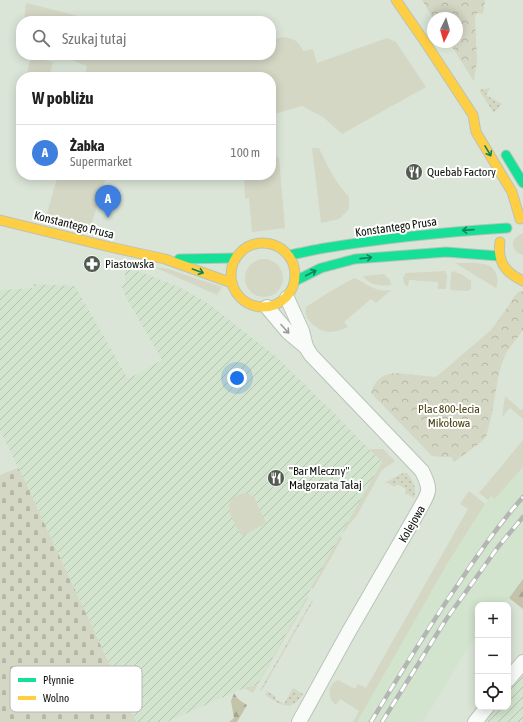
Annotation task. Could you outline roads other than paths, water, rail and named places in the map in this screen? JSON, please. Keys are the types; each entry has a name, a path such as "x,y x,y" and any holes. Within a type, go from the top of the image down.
{"street":[{"path":"396,0 473,115 484,123"},
{"path":"473,115 476,132 512,192 521,219 507,228 502,236 499,246 499,256 508,272 523,281"},
{"path":"500,145 523,183"},
{"name":"Konstantego Prusa","path":"0,220 110,247 165,258 232,283"},
{"name":"Konstantego Prusa","path":"289,255 464,230 507,228"},
{"path":"262,242 281,248 289,255 294,263 296,272 292,291 287,298 274,306 259,307 250,305 237,295 232,283 232,266 242,250 251,245 262,242"},
{"path":"295,281 321,268 355,259 446,252 499,256"},
{"name":"Konstantego Prusa","path":"165,258 236,258"},
{"name":"Kolejowa","path":"287,298 302,331 306,347 311,355 422,471 428,482 429,489 427,497 298,722"},
{"name":"Kolejowa","path":"267,307 288,332 306,347"},
{"path":"511,676 523,662"},
{"path":"475,722 485,710"}],"railway":[{"path":"371,722 415,650 475,558 523,497"},
{"path":"382,722 445,621 498,547 523,517"}],"place":[{"name":"Quebab Factory","path":"414,172"},
{"name":"Żabka","path":"108,218"},
{"name":"Piastowska","path":"92,264"},
{"name":"\"Bar Mleczny\" Małgorzata Tałaj","path":"276,478"}],"park label":[{"name":"Plac 800-lecia Mikołowa","path":"449,416"}]}
